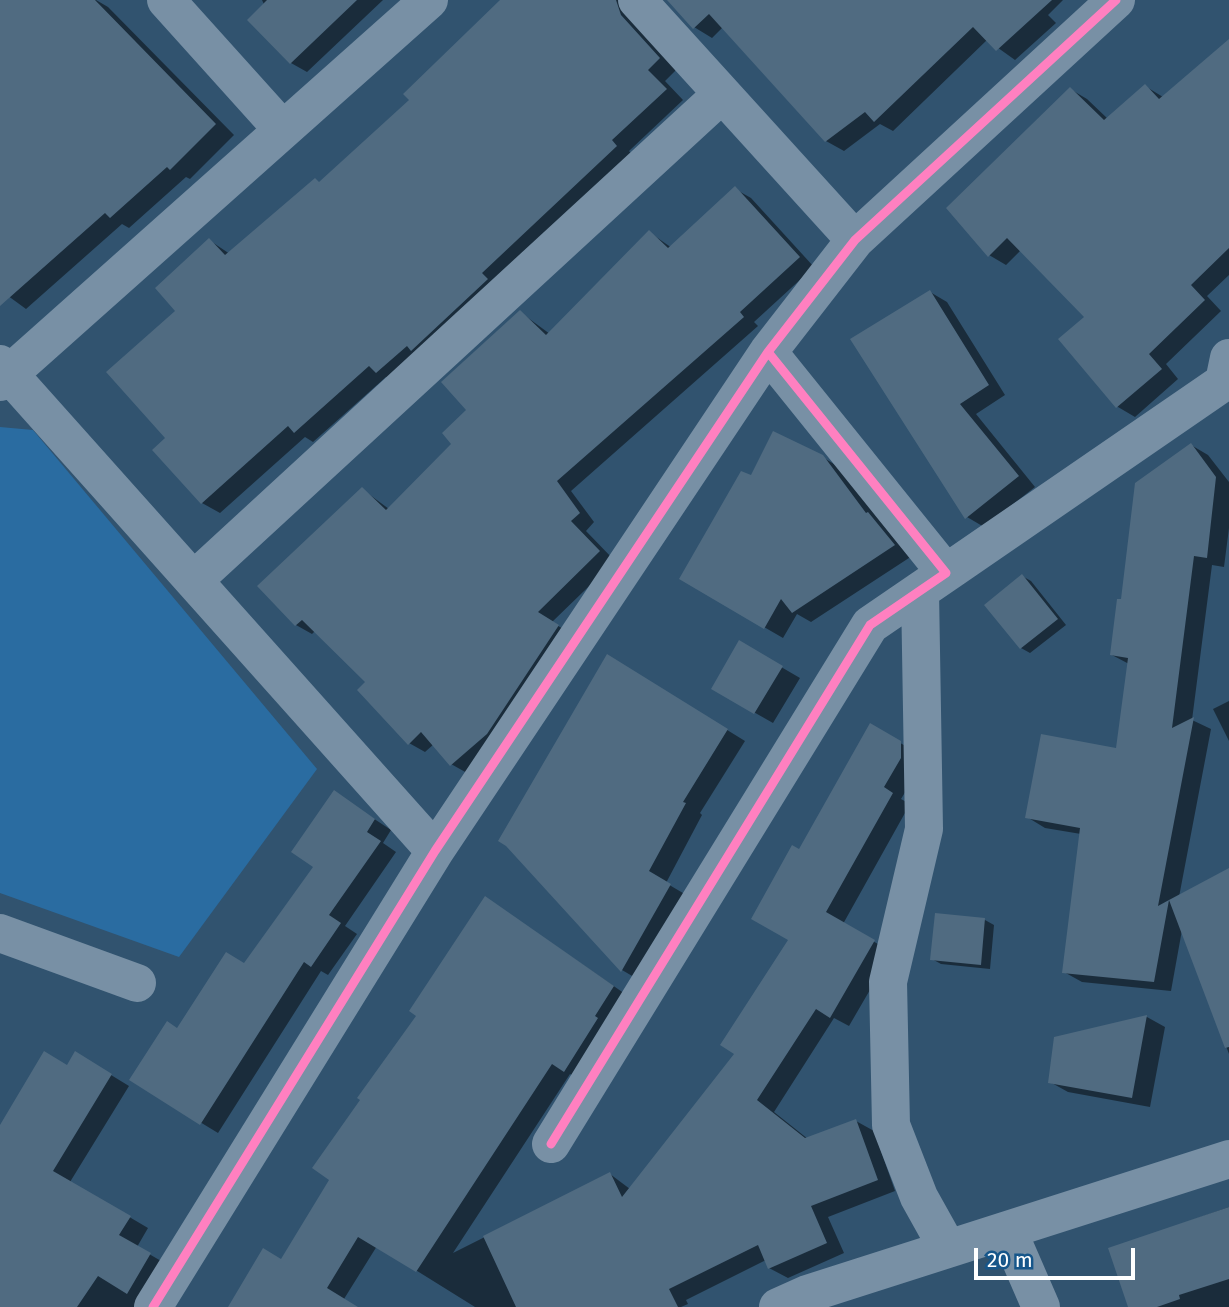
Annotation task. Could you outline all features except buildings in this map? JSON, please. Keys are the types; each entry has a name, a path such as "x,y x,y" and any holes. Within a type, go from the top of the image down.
{"street":[{"path":"166,0 283,130"},
{"path":"429,0 3,373 194,580 435,851"},
{"path":"637,0 855,240"},
{"path":"153,1307 435,851 768,352 855,240 1102,5"},
{"path":"194,580 722,94"},
{"path":"768,352 933,582 924,829 888,982 891,1125 919,1197 948,1249"},
{"path":"551,1144 870,625 1224,382 1229,358"},
{"path":"5,946 137,983"},
{"path":"797,1303 948,1249 1229,1160"},
{"path":"1008,1231 1041,1307"}],"shaded area":[{"path":"0,427 33,430 317,769 179,957 0,893"}],"cycle path":[{"path":"153,1307 435,851 768,352 855,240 1116,0"},
{"path":"551,1144 870,625 946,573 768,352"}]}
